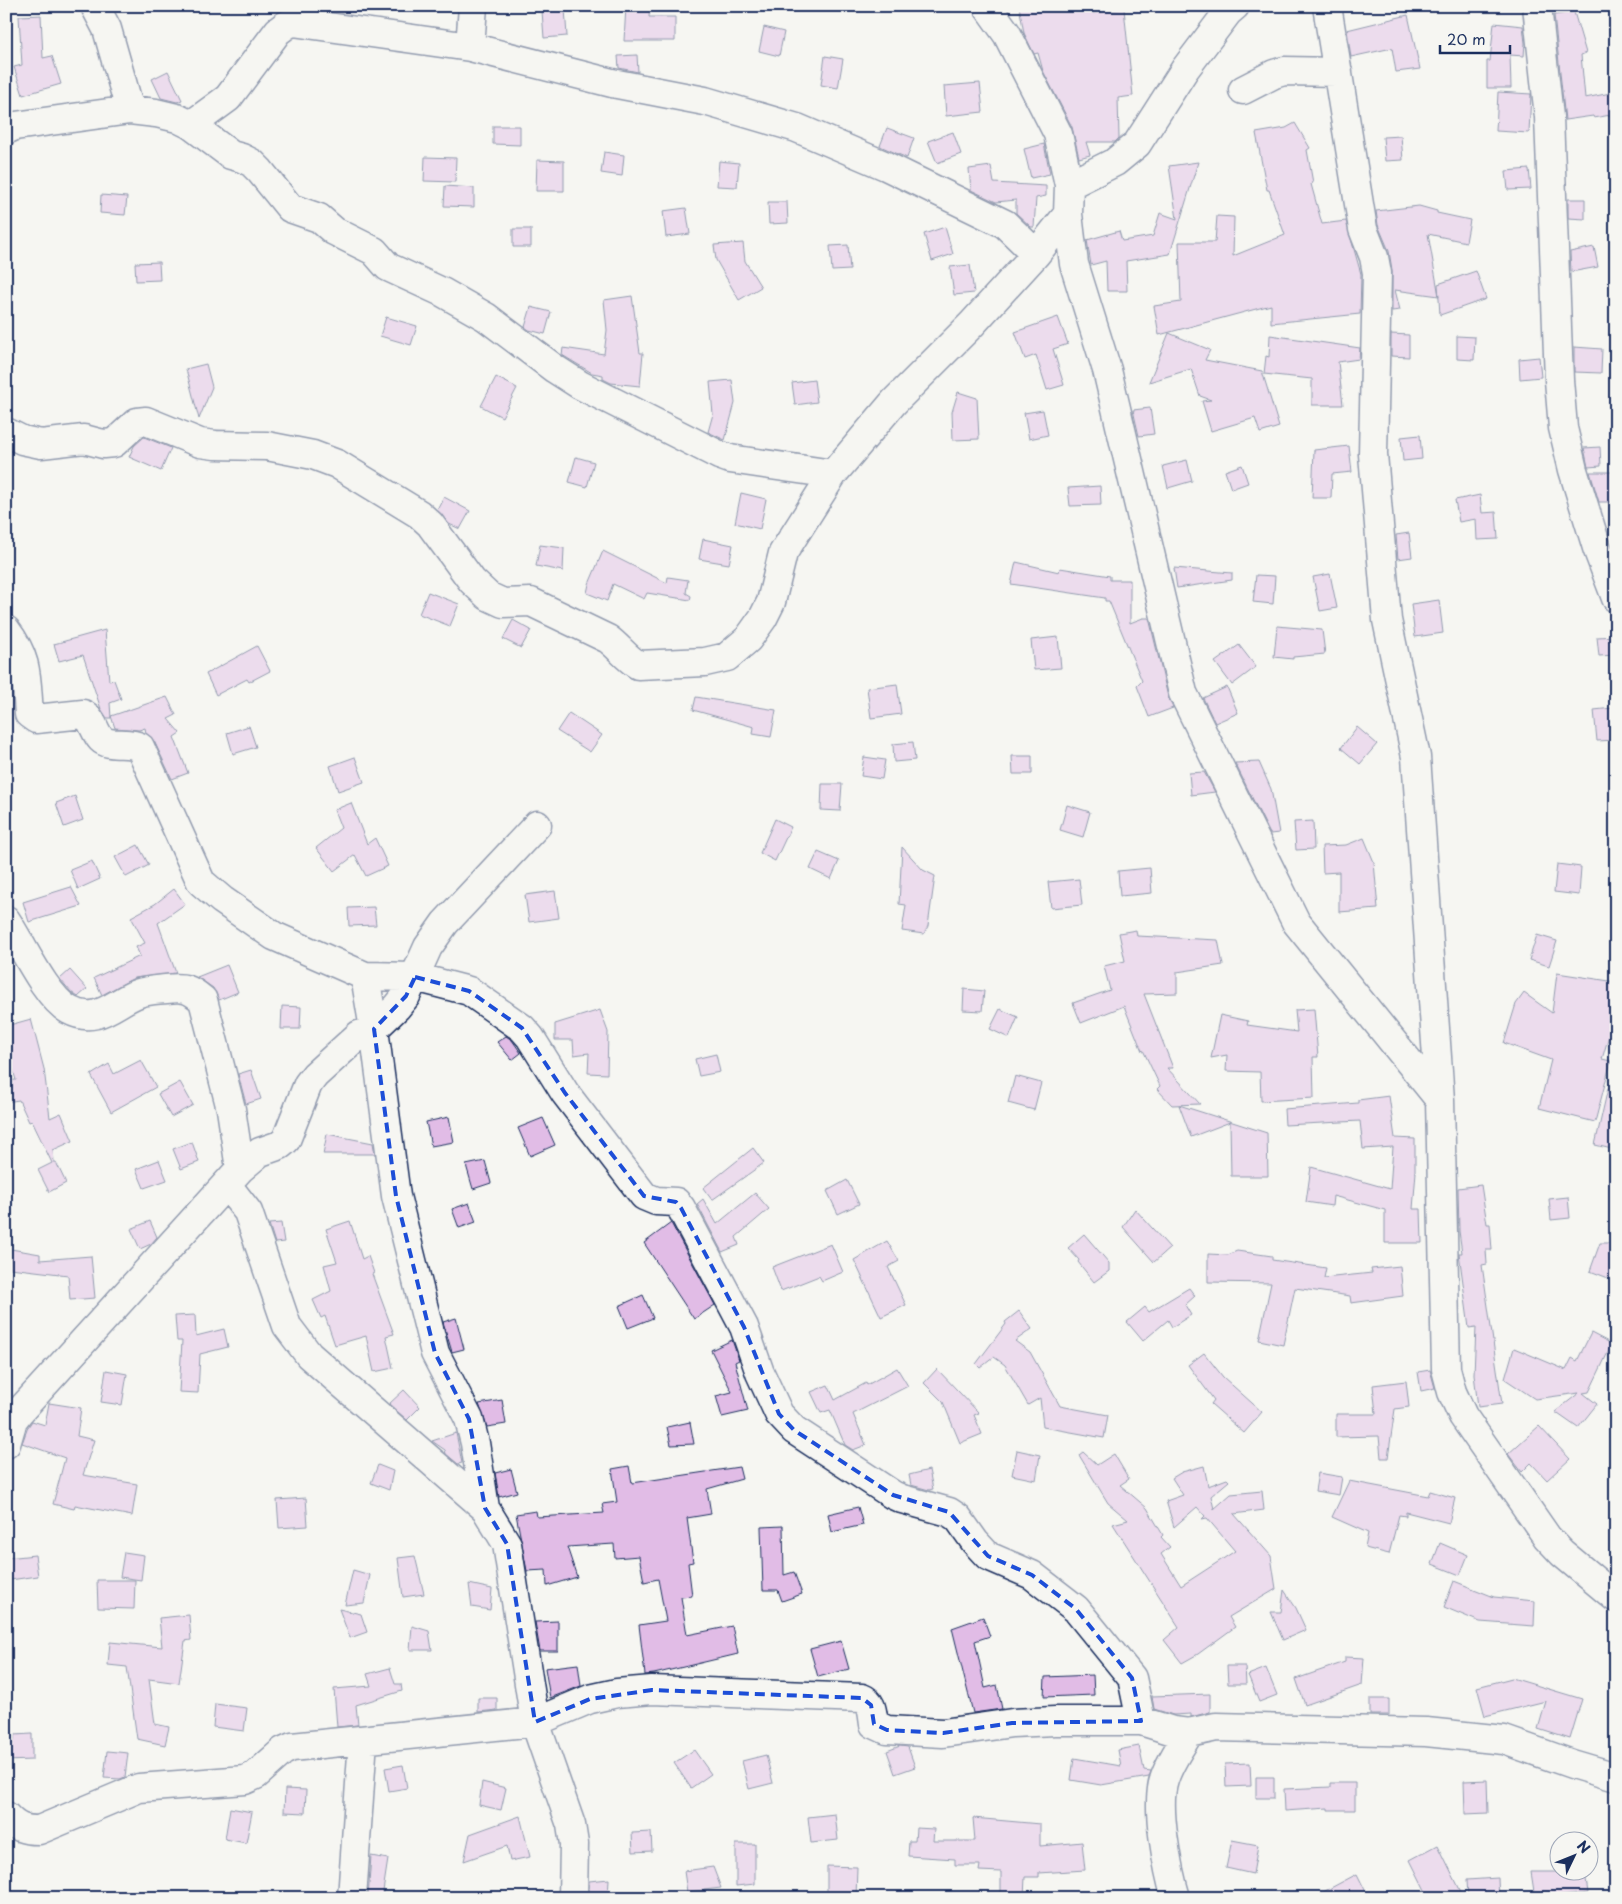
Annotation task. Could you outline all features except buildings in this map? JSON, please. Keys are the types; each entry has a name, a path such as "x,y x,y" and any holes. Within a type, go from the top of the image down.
{"street":[{"path":"95,6 107,29 130,110"},
{"path":"470,47 473,6"},
{"path":"988,6 1007,34 1058,134 1069,185 1068,214 1074,264 1107,370 1183,693 1296,922 1440,1100"},
{"path":"1069,185 1115,162 1137,144 1185,69 1228,12 1235,6"},
{"path":"1327,6 1363,229 1374,257 1377,273 1373,454 1387,620 1416,757 1440,1100 1446,1369 1452,1392 1463,1416 1547,1537 1562,1553 1616,1598"},
{"path":"1537,6 1549,117 1559,380 1563,428 1597,548 1616,598"},
{"path":"191,124 228,98 278,31 293,22 470,47 612,83 705,101 797,128 886,166 1005,224 1036,254"},
{"path":"1243,90 1284,71 1338,72"},
{"path":"6,130 15,126 130,110 177,118 191,124 232,155 252,163 260,170 290,208 319,218 334,231 374,251 388,267 442,292 486,317 555,369 580,385 730,459 833,474"},
{"path":"6,432 22,440 41,444 84,439 103,444 114,443 137,422 146,421 200,443 267,446 321,458 336,464 419,514 430,524 472,581 488,596 503,603 531,602 608,639 617,646 628,660 638,665 705,662 726,657 748,639 772,602 783,553 833,474 894,402 972,324 1036,254 1068,214"},
{"path":"6,630 17,645 25,662 29,714 36,720 83,714 88,717 100,739 105,742 134,744 140,748 201,882 209,890 274,936 365,976 415,977 469,991 522,1028 530,1036 566,1093 644,1196 656,1201 676,1202 681,1208 744,1327 760,1373 779,1414 794,1430 893,1495 949,1512 958,1518 975,1542 988,1556 1032,1575 1076,1609 1132,1678 1141,1721"},
{"path":"6,1444 13,1420 20,1411 234,1177 260,1152 280,1145 286,1140 308,1084 315,1075 359,1034 374,1029 406,996 428,947 444,923 536,825"},
{"path":"6,920 47,987 59,1002 70,1010 87,1016 105,1012 138,993 183,987 194,992 203,1000 231,1109 234,1177 287,1326 309,1355 485,1508 507,1544 536,1722 571,1825 574,1844 573,1898"},
{"path":"365,976 374,1029 396,1196 435,1353 469,1419 475,1443 485,1508"},
{"path":"6,1816 14,1825 24,1830 39,1830 140,1788 244,1780 256,1775 282,1750 292,1747 536,1722 590,1699 617,1693 652,1690 862,1698 871,1705 874,1724 886,1730 943,1733 1012,1722 1141,1721 1189,1733 1216,1727 1426,1732 1504,1740 1616,1777"},
{"path":"1176,1898 1168,1869 1162,1810 1163,1782 1170,1765 1189,1733"},
{"path":"352,1898 364,1740"}],"highlighted area":[{"path":"415,977 469,991 522,1028 565,1093 644,1196 676,1202 681,1208 744,1327 779,1414 794,1430 893,1495 949,1512 988,1556 1032,1575 1076,1609 1132,1678 1141,1721 1012,1723 943,1733 887,1730 874,1724 871,1705 862,1698 652,1690 590,1699 535,1722 507,1544 485,1508 469,1419 435,1353 396,1196 374,1029 406,996"}]}
